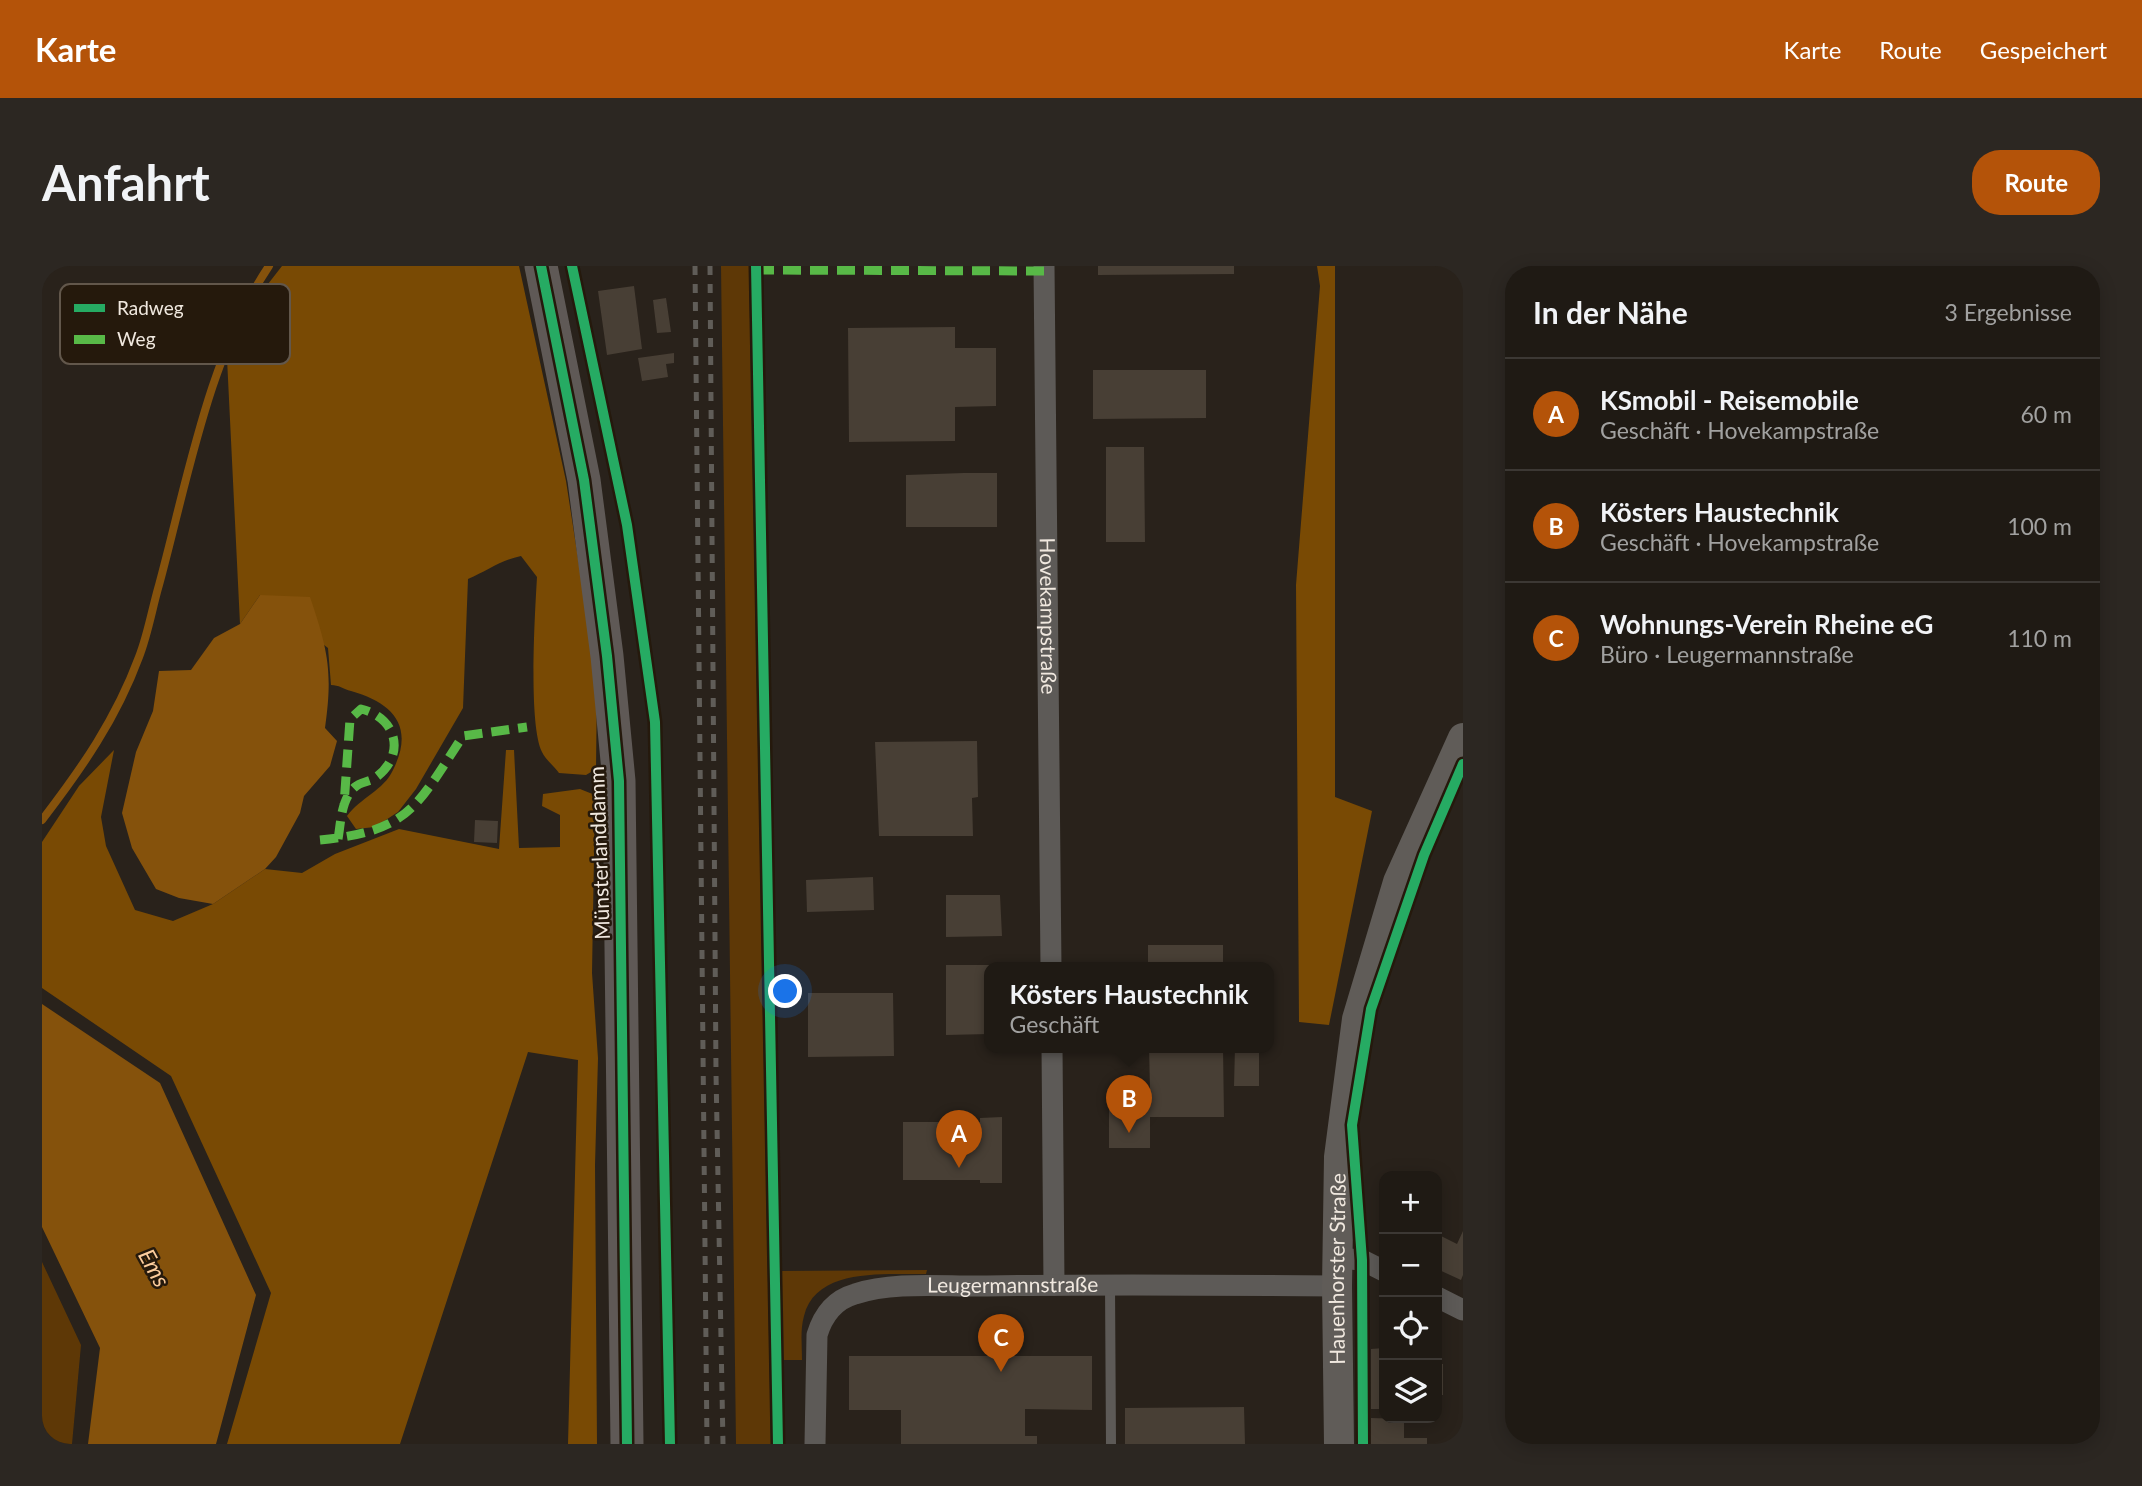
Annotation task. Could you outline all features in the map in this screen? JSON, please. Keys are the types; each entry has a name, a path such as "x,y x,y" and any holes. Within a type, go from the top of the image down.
{"main road":[{"name":"Münsterlanddamm","path":"541,266 584,480 607,656 619,781 627,1444"}],"street":[{"name":"Hovekampstraße","path":"1044,266 1051,962"},
{"name":"Hauenhorster Straße","path":"1339,1444 1339,1157 1357,1019 1398,882 1463,738"},
{"path":"1052,1053 1055,1285"},
{"name":"Leugermannstraße","path":"816,1444 817,1335 822,1317 835,1304 869,1290 1110,1285 1337,1272 1362,1260 1379,1268"},
{"path":"1442,1300 1463,1310"}],"lane":[{"path":"1110,1285 1111,1444"}],"shaded area":[{"path":"282,266 519,266 566,481 597,681 596,769 586,775 559,773 542,752 535,717 534,693 537,577 521,556 468,579 463,708 416,789 398,812 375,827 356,829 347,816 384,783 393,770 402,741 396,718 378,702 331,685 328,648 260,595 240,624 227,364 290,364 290,284 268,284"},
{"path":"721,266 749,266 771,1444 736,1444"},
{"path":"1317,266 1335,266 1335,797 1372,811 1329,1025 1299,1022 1296,585 1320,286"},
{"path":"114,750 101,817 106,846 135,910 173,921 213,904 265,869 302,873 335,854 399,829 499,849 506,750 514,750 519,848 560,847 560,815 542,806 543,794 580,789 595,795 592,973 598,1058 595,1165 597,1444 568,1444 578,1060 528,1052 400,1444 227,1444 271,1293 171,1076 42,988 42,842 79,786"},
{"path":"42,1262 81,1345 72,1444 42,1444"},
{"path":"927,1270 926,1274 856,1277 823,1288 811,1300 804,1316 802,1360 783,1360 781,1271"}],"water":[{"path":"260,595 310,597 325,647 329,676 325,728 337,741 330,766 304,796 300,813 276,857 265,869 213,904 179,898 156,889 132,848 122,813 136,752 153,711 159,671 191,670 214,638 240,624"},
{"name":"Ems","path":"42,1004 160,1083 256,1295 216,1444 88,1444 100,1348 42,1227"}],"building":[{"path":"1098,266 1234,266 1234,274 1098,275"},
{"path":"634,286 642,349 607,355 598,291"},
{"path":"666,298 671,332 657,333 653,300"},
{"path":"955,327 955,348 996,348 996,406 955,407 955,441 849,442 848,328"},
{"path":"674,353 674,363 666,364 668,377 642,381 638,358"},
{"path":"1093,370 1206,370 1206,418 1093,419"},
{"path":"1106,447 1144,447 1145,542 1106,542"},
{"path":"997,473 997,527 906,527 906,475"},
{"path":"977,741 978,797 972,798 973,836 879,836 875,742"},
{"path":"475,820 498,821 497,843 474,842"},
{"path":"873,877 874,910 807,912 806,880"},
{"path":"946,895 1000,895 1002,936 946,937"},
{"path":"1148,945 1223,945 1223,962 1148,962"},
{"path":"946,965 984,965 984,1034 946,1035"},
{"path":"808,993 893,993 894,1056 808,1057"},
{"path":"1149,1053 1223,1053 1224,1117 1150,1117 1150,1148 1109,1148 1109,1089 1150,1090"},
{"path":"1235,1053 1259,1053 1259,1086 1234,1086"},
{"path":"1002,1117 1002,1183 980,1183 980,1180 903,1180 903,1122 980,1122 980,1118"},
{"path":"1463,1231 1461,1280 1442,1271 1442,1236 1457,1244"},
{"path":"1379,1348 1379,1409 1371,1409 1371,1349"},
{"path":"849,1356 1092,1356 1092,1410 1025,1409 1025,1436 1037,1436 1037,1444 901,1444 901,1410 849,1410"},
{"path":"1442,1364 1443,1364 1442,1395"},
{"path":"1244,1407 1245,1444 1125,1444 1125,1408"},
{"path":"1371,1418 1379,1418 1379,1423 1404,1423 1404,1438 1427,1438 1427,1444 1371,1444"}],"waterway":[{"path":"258,284 269,266"},
{"path":"42,820 97,742 130,680 145,639 190,462 221,364"}],"railway":[{"path":"695,266 707,1444"},
{"path":"710,266 716,1073 723,1444"}],"marked path":[{"path":"756,270 1044,271"},
{"path":"338,839 342,811 350,792 385,769 394,749 390,729 383,720 361,709 350,719 344,805"},
{"path":"320,840 374,830 408,811 421,798 463,736 527,727"}],"cycle path":[{"path":"541,266 584,480 607,656 619,781 627,1444"},
{"path":"572,266 627,525 655,722 670,1444"},
{"path":"756,266 778,1444"},
{"path":"1363,1444 1362,1260 1352,1125 1371,1009 1424,855 1463,764"}],"place":[{"name":"Kösters Haustechnik","path":"1129,1133"},
{"name":"KSmobil - Reisemobile","path":"959,1168"},
{"name":"Wohnungs-Verein Rheine eG","path":"1001,1372"}]}
